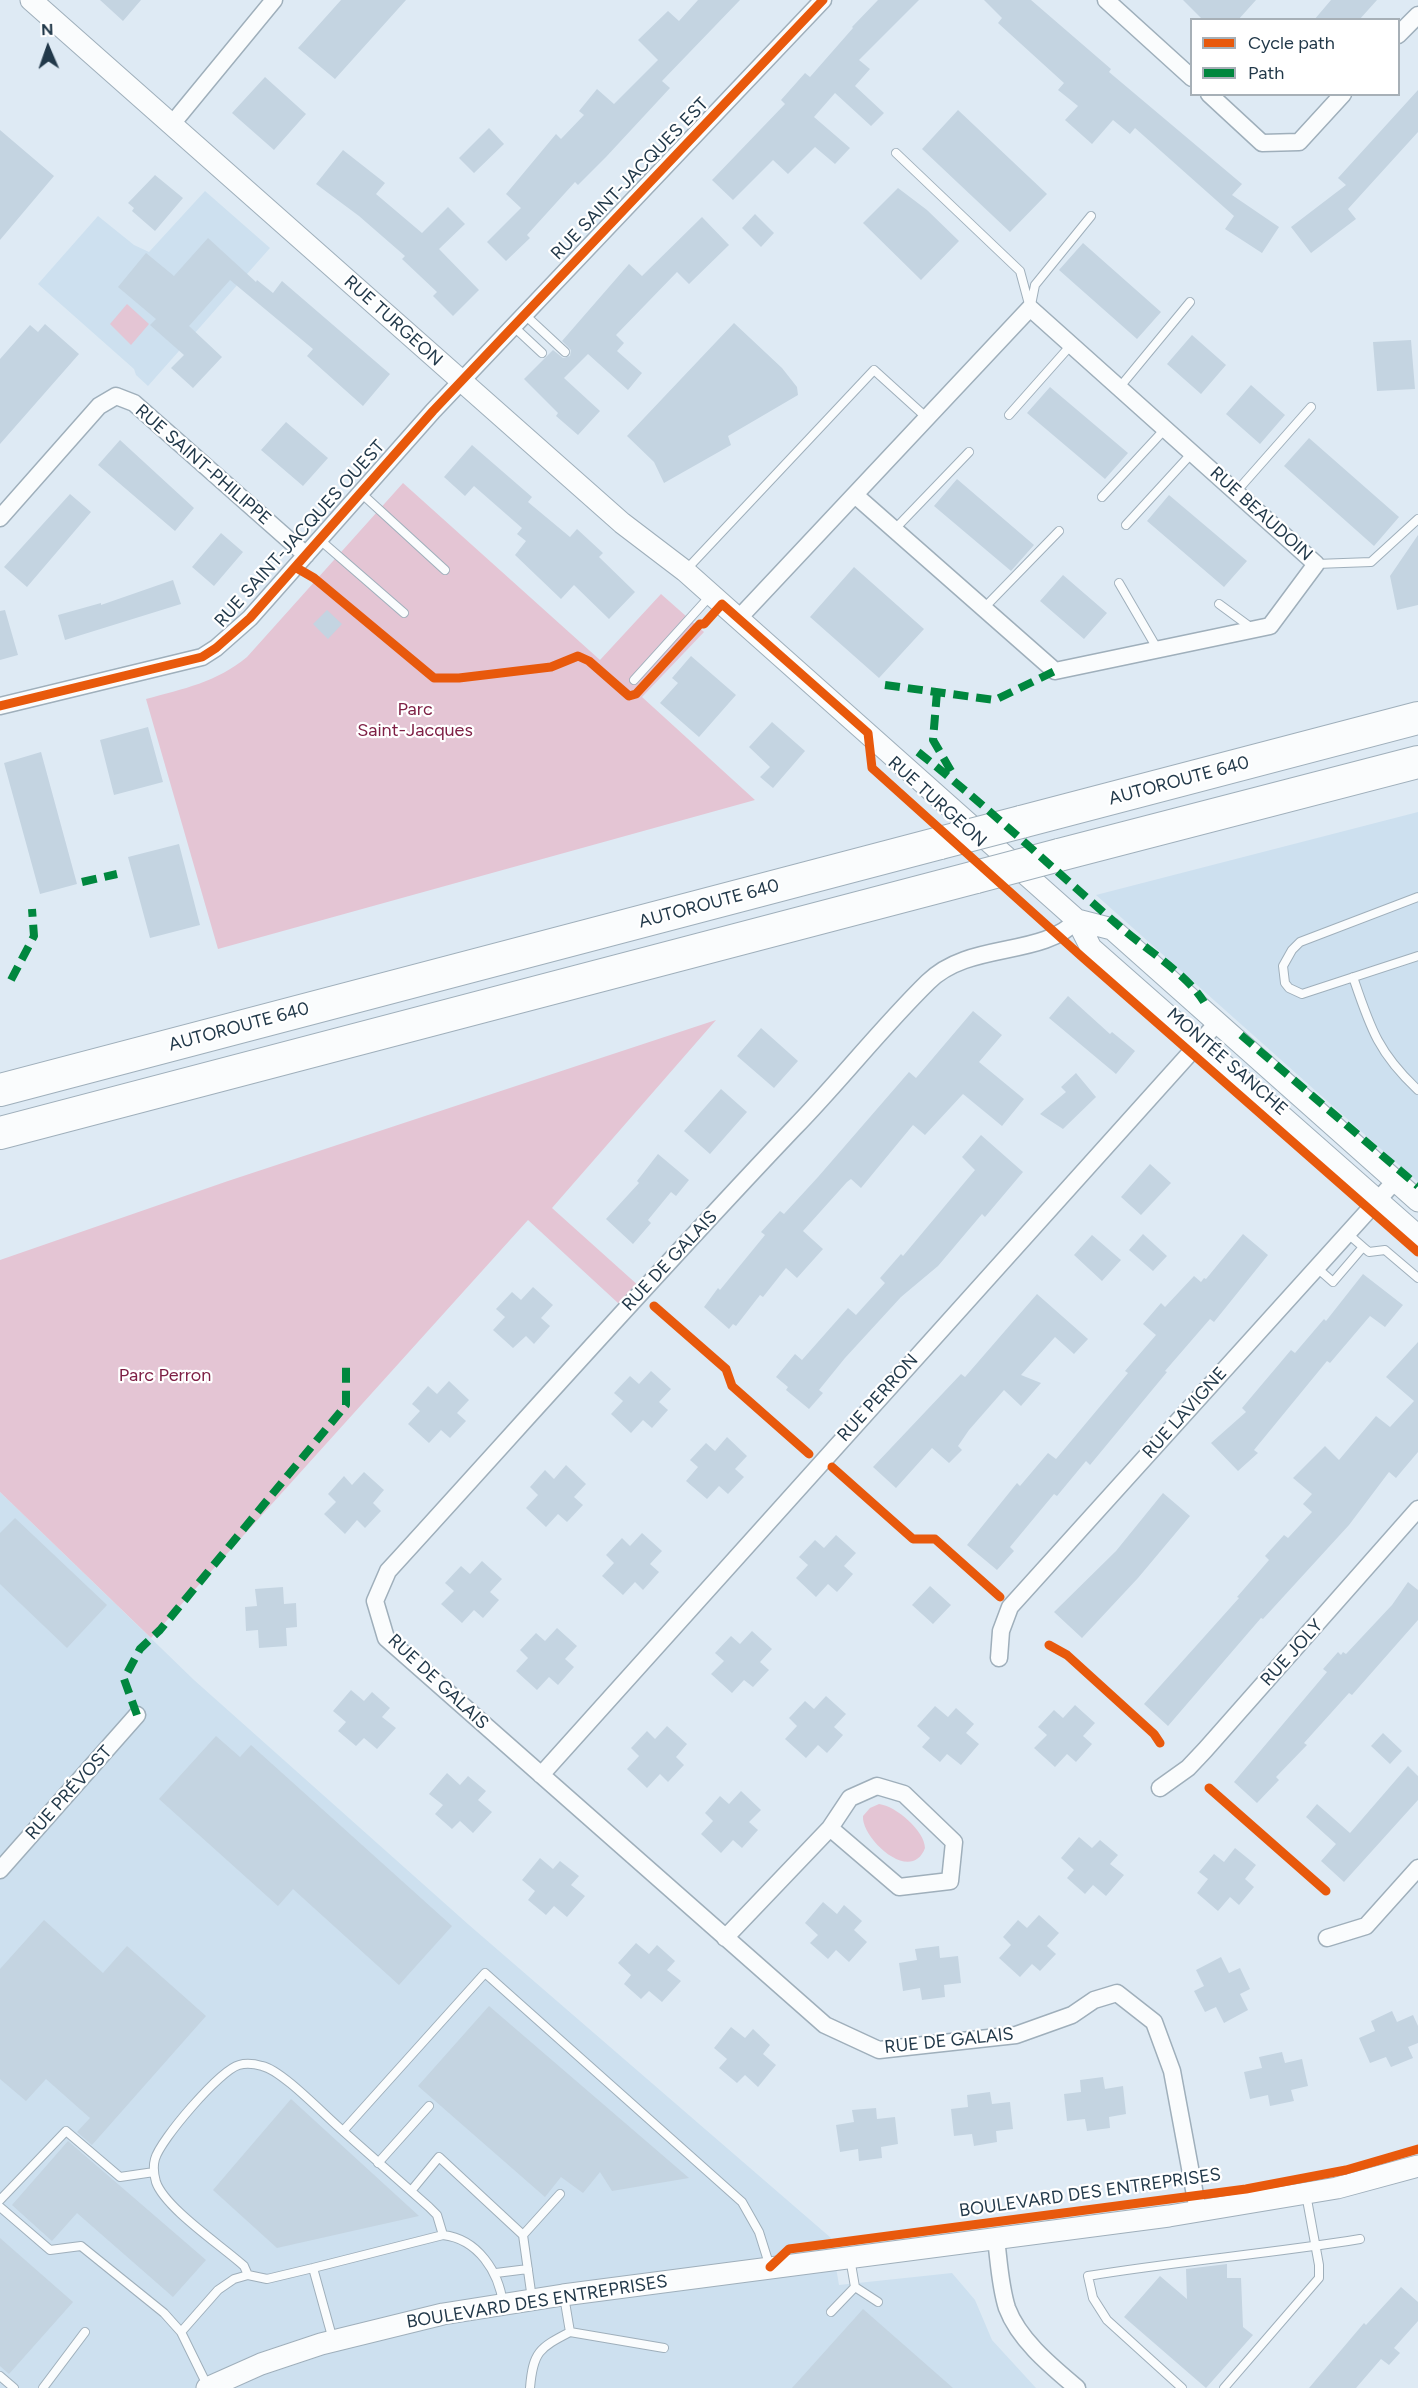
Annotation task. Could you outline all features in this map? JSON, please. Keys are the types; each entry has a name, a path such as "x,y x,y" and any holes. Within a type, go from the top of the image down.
{"highway":[{"name":"AUTOROUTE 640","path":"0,1090 1418,718"},
{"path":"0,1133 1418,762"}],"street":[{"name":"RUE TURGEON","path":"31,0 622,523 685,571 993,846"},
{"path":"172,124 274,0"},
{"name":"RUE SAINT-JACQUES EST","path":"462,381 822,0"},
{"path":"1106,0 1190,77"},
{"path":"1400,33 1418,15"},
{"path":"1211,96 1262,143 1299,142 1341,96"},
{"path":"738,620 1030,308"},
{"name":"RUE BEAUDOIN","path":"855,495 1055,671 1270,626 1316,564 1030,308"},
{"name":"RUE SAINT-JACQUES OUEST","path":"0,706 202,657 216,648 250,618 462,381"},
{"name":"RUE SAINT-PHILIPPE","path":"0,518 99,406 116,396 134,403 149,415 306,555"},
{"name":"MONTÉE SANCHE","path":"993,846 1077,920 1091,948 1197,1044 1418,1236"},
{"name":"MONTÉE SANCHE","path":"1077,920 1112,929 1418,1201"},
{"name":"RUE DE GALAIS","path":"1077,920 1060,935 958,962 940,971 654,1270 388,1571 375,1601 386,1638 825,2025 879,2050 1016,2035 1072,2015 1094,2000 1117,1994 1154,2022 1172,2071 1198,2211"},
{"name":"RUE PERRON","path":"541,1775 1218,1022"},
{"name":"RUE LAVIGNE","path":"999,1658 1001,1631 1010,1607 1395,1181"},
{"name":"RUE JOLY","path":"1160,1788 1188,1768 1206,1750 1418,1509"},
{"name":"RUE PRÉVOST","path":"0,1870 137,1715"},
{"path":"725,1938 830,1828 850,1798 877,1786 904,1794 954,1842 950,1881 898,1887 830,1828"},
{"path":"1327,1938 1366,1926 1418,1868"},
{"name":"BOULEVARD DES ENTREPRISES","path":"207,2388 261,2364 334,2340 443,2314 532,2299 1198,2211 1306,2194 1418,2166"},
{"path":"996,2239 1004,2297 1013,2320 1037,2351 1077,2388"}],"lane":[{"path":"896,153 1020,271 1030,308"},
{"path":"1030,308 1035,285 1091,216"},
{"path":"1119,387 1190,302"},
{"path":"518,320 565,352"},
{"path":"518,320 542,352"},
{"path":"1009,415 1071,345"},
{"path":"685,571 874,370 927,418"},
{"path":"1236,492 1311,407"},
{"path":"1102,497 1165,429"},
{"path":"894,530 969,452"},
{"path":"1126,525 1192,453"},
{"path":"361,493 445,570"},
{"path":"1316,564 1371,562 1418,519"},
{"path":"984,608 1059,531"},
{"path":"320,540 404,613"},
{"path":"1119,583 1158,650"},
{"path":"634,680 711,595"},
{"path":"1219,604 1253,629"},
{"path":"1418,897 1308,937 1292,950 1283,966 1285,983 1294,992 1302,993 1418,956"},
{"path":"1353,977 1381,1049 1418,1090"},
{"path":"1347,1233 1369,1252 1384,1250 1417,1276"},
{"path":"1316,1267 1334,1282 1363,1247"},
{"path":"343,2132 485,1973 742,2202 759,2232 770,2268"},
{"path":"248,2275 244,2266 167,2200 160,2191 154,2172 155,2159 165,2140 221,2076 239,2065 250,2064 271,2069 437,2215 443,2235"},
{"path":"378,2163 429,2106"},
{"path":"0,2200 66,2131 120,2177 154,2172"},
{"path":"411,2191 439,2157 523,2235 532,2299"},
{"path":"523,2235 560,2194"},
{"path":"1224,2388 1316,2284 1320,2272 1306,2194"},
{"path":"0,2207 50,2250 81,2246 164,2313 181,2332 207,2388"},
{"path":"181,2332 218,2290 234,2278 248,2275 267,2279 443,2235 456,2238 466,2244 496,2273 503,2304"},
{"path":"1182,2388 1107,2320 1092,2298 1088,2276 1167,2263 1360,2239"},
{"path":"850,2257 855,2287 878,2302"},
{"path":"313,2268 334,2340"},
{"path":"496,2273 528,2269"},
{"path":"831,2312 855,2287"},
{"path":"563,2295 570,2332"},
{"path":"43,2388 85,2331"},
{"path":"530,2388 536,2355 542,2347 570,2332 664,2348"},
{"path":"0,2376 14,2388"}],"shaded area":[{"path":"205,191 270,248 148,386 136,375 134,369 38,284 98,216 134,245 149,252"},
{"path":"1418,812 1418,1182 1096,895"},
{"path":"0,1492 194,1680 469,1925 831,2238 839,2285 952,2273 975,2300 992,2340 1036,2388 0,2388"}],"green space":[{"path":"127,304 149,324 131,345 110,324"},
{"name":"Parc Saint-Jacques","path":"403,483 600,660 661,594 704,632 642,697 755,800 218,949 146,699 212,679 247,657"},
{"name":"Parc Perron","path":"716,1020 552,1208 640,1287 618,1303 528,1220 151,1638 0,1492 0,1260 228,1181"},
{"path":"879,1804 901,1814 915,1827 924,1841 925,1848 918,1858 909,1862 899,1860 878,1846 870,1835 863,1816 870,1808"}],"building":[{"path":"100,0 141,0 123,21"},
{"path":"341,0 406,0 335,79 298,48"},
{"path":"698,0 740,0 662,81 670,88 578,185 575,182 527,235 530,238 506,261 487,242 521,208 506,194 556,134 561,139 584,115 579,111 597,89 614,104 658,60 638,40 668,11 679,21"},
{"path":"878,0 919,0 859,60 870,69 855,86 884,113 871,126 835,93 814,117 850,148 835,164 815,147 788,174 773,160 733,200 712,180 785,104 781,100 805,73 810,77"},
{"path":"984,0 1031,0 1111,69 1109,72 1242,184 1232,195 1279,227 1262,253 1225,229 1234,216 1135,128 1130,134 1113,120 1092,144 1065,120 1078,106 1058,90 1064,83 998,23 1002,18"},
{"path":"1183,0 1256,0 1240,18 1201,18"},
{"path":"1331,0 1377,0 1361,18 1316,18"},
{"path":"265,77 306,114 274,150 232,113"},
{"path":"1418,90 1418,132 1348,209 1356,219 1311,253 1291,227 1346,185 1338,178"},
{"path":"958,110 1047,194 1010,232 922,149"},
{"path":"489,128 504,144 474,173 459,158"},
{"path":"0,130 54,176 0,240"},
{"path":"343,150 385,183 376,194 422,233 448,207 465,224 439,249 479,290 453,316 433,296 437,292 402,259 405,256 359,216 316,184"},
{"path":"155,175 183,198 155,231 132,211 134,208 128,203"},
{"path":"898,188 927,210 959,241 921,280 863,223"},
{"path":"755,214 774,233 761,247 742,228"},
{"path":"702,217 729,245 689,284 677,272 616,335 624,343 617,351 642,373 628,390 588,354 564,378 600,411 578,435 556,416 558,413 524,379 553,350 563,358 570,356 571,350 562,341 629,264 642,276"},
{"path":"208,238 256,282 257,280 273,293 282,281 390,374 363,406 307,356 313,349 230,280 189,326 222,357 193,388 171,368 184,355 150,325 156,319 118,287 146,253 174,276"},
{"path":"1083,243 1161,312 1137,339 1059,270"},
{"path":"734,323 782,368 797,387 798,395 728,436 731,445 664,483 654,462 627,436"},
{"path":"45,324 79,354 0,444 0,359 30,325 38,332"},
{"path":"1192,335 1226,365 1201,394 1167,364"},
{"path":"1411,340 1415,389 1377,391 1373,342"},
{"path":"1251,385 1285,415 1260,444 1226,414"},
{"path":"1050,387 1128,453 1105,479 1027,413"},
{"path":"286,422 328,458 303,486 261,450"},
{"path":"1309,438 1399,517 1374,546 1284,466"},
{"path":"120,440 194,508 175,531 98,465"},
{"path":"472,445 532,497 528,502 570,537 577,529 603,553 599,557 635,592 609,619 574,585 561,599 515,555 526,541 517,534 522,528 474,486 465,496 444,477"},
{"path":"957,479 1034,545 1011,571 934,506"},
{"path":"70,494 91,512 27,587 4,567"},
{"path":"1169,495 1247,561 1224,587 1147,521"},
{"path":"221,533 243,552 214,586 192,567"},
{"path":"1418,535 1418,605 1397,610 1390,576"},
{"path":"854,567 924,629 879,678 810,617"},
{"path":"1063,575 1107,613 1084,639 1040,601"},
{"path":"173,580 181,604 65,640 58,615 101,603 101,605"},
{"path":"5,610 18,655 0,660 0,611"},
{"path":"327,610 342,624 328,639 313,624"},
{"path":"691,656 736,695 699,737 660,703 678,683 672,678"},
{"path":"772,722 805,751 773,788 760,777 770,767 749,747"},
{"path":"148,727 163,782 114,795 100,740"},
{"path":"41,752 77,884 40,894 4,763"},
{"path":"179,844 200,925 150,938 128,857"},
{"path":"1068,996 1110,1034 1112,1032 1135,1051 1116,1074 1049,1018"},
{"path":"973,1011 1002,1035 979,1062 1024,1099 1002,1126 963,1094 925,1135 913,1125 861,1188 851,1179 803,1231 823,1249 797,1278 786,1268 763,1297 760,1295 736,1326 733,1324 729,1329 704,1307 718,1288 720,1290 765,1235 761,1232 780,1211 784,1214 909,1072 916,1078"},
{"path":"761,1028 798,1061 774,1088 737,1056"},
{"path":"1076,1073 1096,1097 1063,1129 1040,1114 1066,1092 1061,1087"},
{"path":"721,1089 747,1112 710,1154 684,1131"},
{"path":"981,1135 1023,1172 985,1217 982,1214 938,1266 901,1297 845,1358 819,1390 823,1393 809,1409 786,1390 788,1387 776,1377 795,1354 802,1360 848,1308 856,1315 885,1283 880,1278 901,1254 903,1256 975,1170 962,1157"},
{"path":"658,1154 689,1180 676,1196 671,1192 648,1220 651,1223 633,1244 606,1219 639,1183 637,1181"},
{"path":"1150,1164 1171,1183 1141,1215 1121,1197"},
{"path":"1143,1234 1167,1256 1153,1271 1129,1250"},
{"path":"1243,1234 1268,1255 1214,1322 1210,1319 1165,1371 1167,1372 1090,1465 1086,1461 1057,1496 1054,1494 1010,1547 1014,1551 997,1570 967,1545 1017,1483 1020,1486 1048,1453 1056,1459 1128,1373 1125,1371 1156,1335 1143,1324 1161,1303 1165,1307 1194,1276 1201,1282 1204,1278 1206,1279"},
{"path":"1092,1235 1121,1260 1102,1281 1074,1255"},
{"path":"1363,1274 1403,1305 1385,1327 1370,1316 1330,1363 1327,1361 1254,1450 1258,1453 1238,1471 1211,1443 1246,1412 1242,1408 1291,1350 1295,1353 1324,1319 1326,1321"},
{"path":"533,1287 553,1305 541,1318 550,1326 534,1344 526,1336 513,1348 493,1330 505,1317 496,1309 512,1292 521,1300"},
{"path":"1037,1294 1088,1339 1074,1354 1055,1337 1021,1375 1041,1383 1021,1406 1004,1390 969,1430 958,1446 962,1450 949,1463 932,1448 896,1488 873,1467 961,1374 965,1377"},
{"path":"1418,1342 1418,1452 1396,1478 1389,1472 1349,1525 1263,1619 1261,1618 1168,1726 1144,1704 1239,1598 1237,1597 1269,1560 1265,1556 1284,1535 1288,1538 1312,1512 1303,1504 1312,1494 1293,1478 1325,1446 1339,1460 1376,1416 1390,1427 1414,1401 1386,1377"},
{"path":"651,1371 671,1389 659,1402 668,1410 652,1428 643,1420 631,1433 611,1414 623,1401 614,1393 630,1376 639,1384"},
{"path":"449,1381 469,1400 457,1413 466,1421 450,1438 441,1430 429,1443 408,1424 420,1411 412,1404 428,1386 437,1394"},
{"path":"727,1437 747,1456 735,1469 744,1477 728,1494 719,1486 707,1499 686,1481 698,1467 690,1460 706,1443 715,1451"},
{"path":"566,1465 586,1484 574,1497 583,1505 567,1522 558,1514 546,1527 526,1508 538,1495 530,1487 545,1470 554,1479"},
{"path":"364,1472 384,1490 373,1503 381,1511 365,1528 357,1520 345,1534 324,1514 336,1502 328,1494 344,1476 352,1485"},
{"path":"1163,1493 1190,1516 1138,1578 1082,1638 1054,1612 1116,1551"},
{"path":"15,1518 107,1605 67,1648 0,1584 0,1533"},
{"path":"642,1533 662,1551 650,1564 659,1572 643,1590 635,1582 623,1595 602,1576 614,1563 606,1555 622,1538 630,1546"},
{"path":"836,1535 856,1553 844,1566 853,1574 837,1592 828,1584 816,1597 796,1578 808,1565 799,1557 815,1540 824,1548"},
{"path":"482,1561 502,1579 490,1592 499,1600 483,1618 474,1610 462,1623 441,1604 454,1591 445,1583 461,1566 470,1574"},
{"path":"1408,1582 1418,1590 1418,1620 1352,1695 1349,1693 1304,1743 1307,1745 1276,1777 1279,1780 1257,1803 1234,1782 1327,1672 1323,1669 1338,1652 1341,1655 1343,1652 1346,1654 1392,1605"},
{"path":"930,1586 951,1605 933,1624 912,1605"},
{"path":"283,1587 284,1604 296,1603 297,1627 286,1628 287,1646 259,1648 258,1630 246,1631 245,1607 257,1606 255,1589"},
{"path":"557,1628 577,1646 565,1659 574,1667 558,1685 549,1677 537,1690 516,1671 528,1658 520,1650 536,1633 545,1641"},
{"path":"752,1631 772,1649 760,1662 769,1670 753,1687 744,1680 732,1693 711,1674 724,1661 715,1653 731,1636 740,1644"},
{"path":"351,1690 364,1701 372,1692 390,1708 382,1717 396,1728 377,1749 364,1738 356,1746 338,1731 346,1722 333,1711"},
{"path":"826,1696 846,1714 834,1727 843,1735 827,1753 818,1745 806,1758 785,1739 797,1726 789,1718 805,1701 814,1709"},
{"path":"1075,1705 1095,1723 1083,1736 1092,1744 1076,1762 1067,1754 1055,1767 1034,1748 1047,1735 1038,1727 1054,1710 1063,1718"},
{"path":"935,1706 948,1717 956,1708 974,1724 966,1733 979,1744 961,1765 947,1754 940,1762 922,1747 930,1738 917,1726"},
{"path":"667,1726 687,1744 676,1757 684,1765 668,1782 660,1774 647,1788 627,1769 639,1756 631,1748 647,1731 655,1739"},
{"path":"1383,1733 1402,1751 1390,1764 1371,1746"},
{"path":"216,1736 240,1757 251,1745 452,1926 399,1985 293,1889 278,1906 159,1799"},
{"path":"1408,1766 1418,1776 1418,1800 1344,1882 1321,1861 1336,1844 1306,1817 1317,1804 1350,1833"},
{"path":"447,1773 460,1785 468,1776 486,1791 478,1800 492,1812 473,1833 460,1821 452,1829 435,1814 443,1805 429,1794"},
{"path":"741,1791 761,1810 749,1822 758,1830 742,1848 733,1840 721,1853 701,1834 713,1821 705,1813 720,1796 729,1804"},
{"path":"1079,1837 1092,1848 1100,1840 1118,1855 1110,1864 1124,1875 1106,1896 1093,1885 1085,1894 1067,1878 1074,1870 1061,1858"},
{"path":"1235,1848 1256,1865 1245,1879 1254,1887 1239,1905 1230,1897 1218,1911 1197,1893 1208,1879 1199,1872 1214,1854 1224,1862"},
{"path":"540,1858 553,1869 560,1861 579,1876 571,1885 585,1896 567,1917 554,1906 546,1915 528,1900 535,1891 522,1880"},
{"path":"823,1902 837,1914 844,1905 862,1921 854,1930 867,1942 849,1962 836,1950 828,1959 810,1943 818,1935 805,1923"},
{"path":"1039,1915 1059,1933 1047,1946 1056,1954 1040,1971 1032,1964 1020,1977 999,1958 1011,1945 1003,1937 1018,1920 1027,1928"},
{"path":"44,1920 103,1973 127,1946 206,2016 92,2145 77,2132 90,2118 46,2079 26,2101 0,2079 0,1969"},
{"path":"636,1943 649,1954 657,1945 675,1961 667,1970 681,1981 662,2002 649,1991 641,1999 624,1984 631,1975 618,1963"},
{"path":"939,1946 940,1958 958,1956 961,1983 944,1985 945,1997 922,2000 920,1988 903,1991 899,1963 917,1960 915,1949"},
{"path":"1221,1957 1229,1973 1240,1968 1250,1989 1240,1994 1248,2010 1224,2023 1216,2007 1205,2012 1194,1991 1204,1986 1196,1970"},
{"path":"489,2006 689,2178 612,2191 600,2172 583,2193 561,2177 545,2197 418,2086"},
{"path":"1392,2011 1397,2022 1413,2015 1418,2026 1418,2043 1408,2047 1413,2058 1391,2067 1386,2057 1370,2063 1359,2038 1375,2031 1371,2021"},
{"path":"731,2027 745,2038 753,2029 770,2045 763,2054 776,2065 758,2087 745,2075 737,2083 719,2068 727,2059 714,2048"},
{"path":"1282,2052 1285,2063 1302,2059 1308,2086 1291,2090 1294,2101 1270,2106 1268,2095 1250,2099 1244,2072 1262,2068 1259,2057"},
{"path":"1103,2077 1105,2089 1123,2086 1126,2114 1109,2117 1110,2128 1087,2131 1085,2119 1067,2121 1064,2094 1081,2092 1080,2080"},
{"path":"990,2092 992,2104 1010,2102 1013,2129 996,2131 997,2142 974,2146 972,2134 954,2136 951,2109 968,2107 967,2095"},
{"path":"291,2099 419,2216 277,2248 213,2190"},
{"path":"876,2108 877,2119 895,2117 898,2144 881,2147 882,2158 859,2161 858,2149 840,2152 836,2125 854,2122 852,2110"},
{"path":"68,2141 206,2260 173,2297 77,2213 52,2241 12,2205"},
{"path":"0,2238 73,2302 9,2374 0,2366"},
{"path":"1227,2264 1227,2278 1241,2278 1243,2327 1253,2335 1206,2388 1124,2317 1160,2276 1187,2299 1186,2269"},
{"path":"1401,2287 1418,2302 1418,2321 1394,2348 1400,2353 1389,2365 1381,2359 1356,2388 1309,2388 1364,2323 1366,2325"},
{"path":"863,2309 953,2388 792,2388"}],"marked path":[{"path":"885,685 995,700 1055,671"},
{"path":"937,692 933,740 954,776"},
{"path":"918,752 995,816 1119,926 1176,971 1204,1002"},
{"path":"82,882 117,874"},
{"path":"11,980 34,936 32,909"},
{"path":"1241,1035 1418,1186"},
{"path":"137,1715 124,1679 140,1649 160,1630 346,1405 346,1361"}],"cycle path":[{"path":"0,706 202,657 216,648 250,618 433,411 823,0"},
{"path":"295,567 314,578 434,678 459,678 551,667 578,656 589,661 629,696 636,694 700,624 704,624 722,604 868,733 872,768 1081,956 1418,1252"},
{"path":"654,1306 726,1369 732,1386 809,1454"},
{"path":"832,1467 913,1539 935,1539 1000,1597"},
{"path":"1049,1645 1067,1655 1154,1734 1160,1743"},
{"path":"1209,1788 1326,1891"},
{"path":"770,2267 789,2249 1246,2189 1346,2170 1418,2149"}]}
